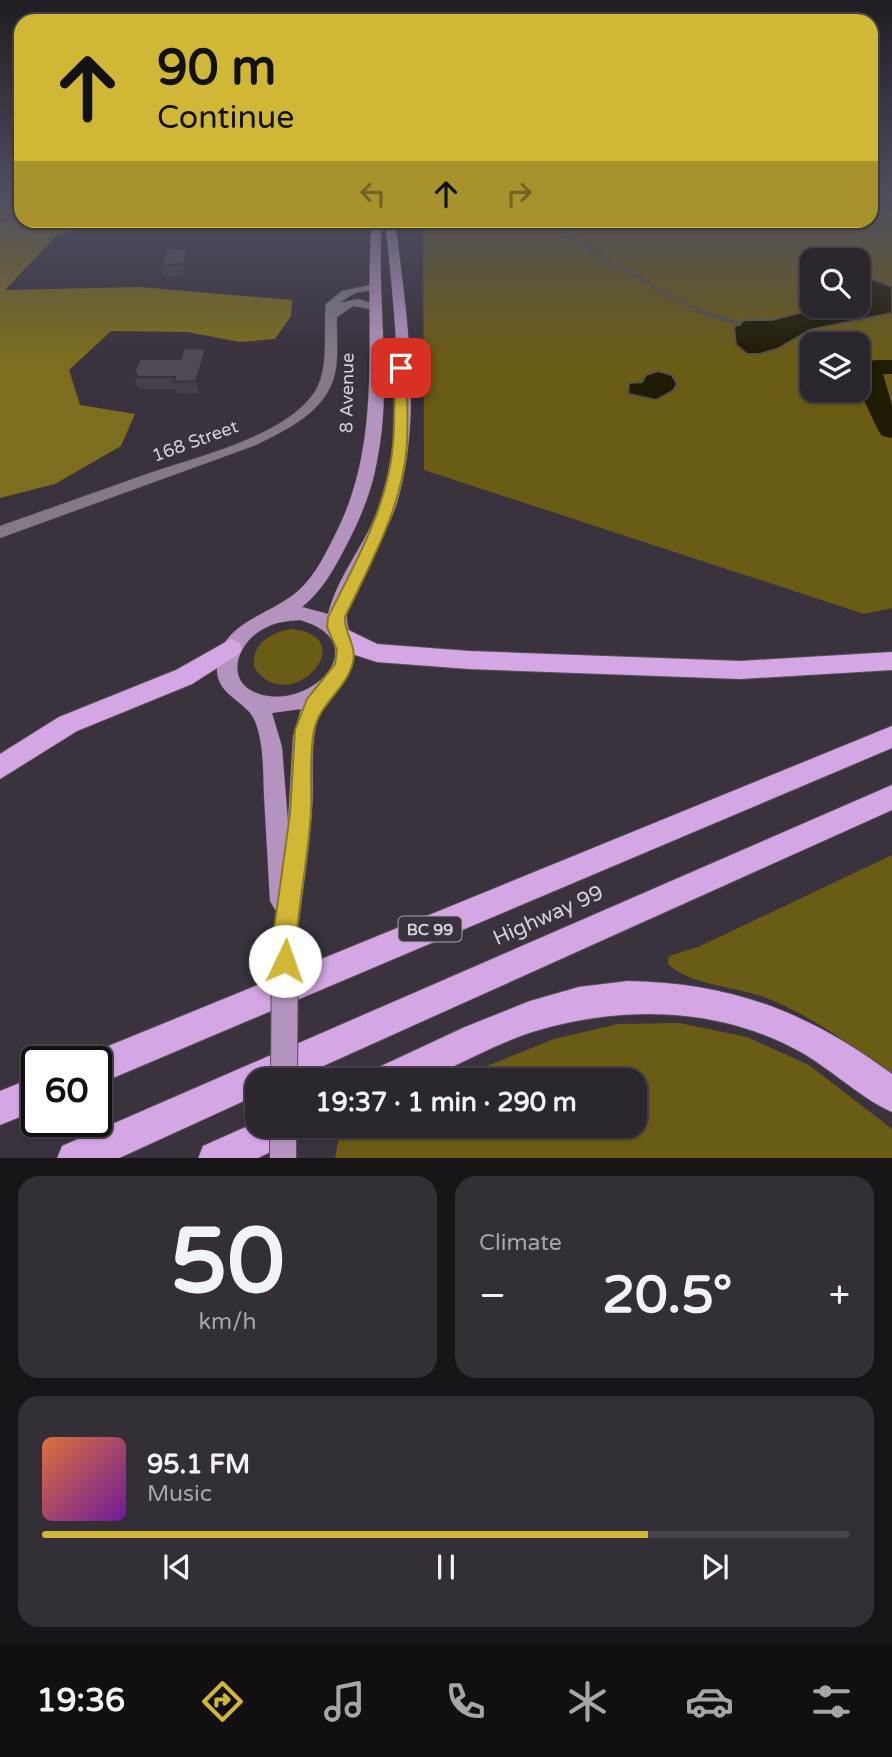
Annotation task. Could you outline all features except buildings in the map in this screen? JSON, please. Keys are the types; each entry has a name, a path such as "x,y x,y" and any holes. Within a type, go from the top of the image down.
{"highway":[{"path":"339,632 357,647 377,653 469,660 740,670 799,669 892,661"},
{"path":"0,768 68,723 184,677 231,648"},
{"name":"Highway 99","path":"112,1061 892,737"},
{"name":"Highway 99","path":"75,1158 892,797"},
{"path":"416,1068 532,1016 610,999 646,996 721,1004 758,1014 796,1030 834,1053 892,1095"},
{"path":"0,1108 21,1099"},
{"path":"216,1158 260,1138"}],"main road":[{"name":"8 Avenue","path":"272,616 297,604 312,589 354,513 365,481 374,434 376,249"},
{"path":"339,632 323,618 306,613 272,616 247,628 231,648 227,660 228,676 240,693 251,700 268,705 289,705 309,699 324,690 335,680 344,665 346,650 336,620 374,541 389,501 399,453 401,419 398,304 393,249"},
{"path":"330,319 332,304 338,296 351,290 374,287 384,293 389,304 389,402 401,419"},
{"path":"330,319 339,307 348,302 364,302 375,306"},
{"name":"168 Street","path":"0,532 251,442 285,426 305,411 320,392 329,373 330,319"},
{"path":"285,937 300,814 304,730 311,710 324,690"},
{"path":"251,700 264,717 272,747 285,937 284,1068"},
{"path":"283,1158 284,1138"}],"shaded area":[{"path":"0,249 44,249 5,290 140,287 292,300 291,316 275,339 240,342 187,332 111,331 69,370 80,405 135,414 121,446 55,484 0,498"},
{"path":"423,249 800,249 800,318 870,318 870,249 892,249 892,608 864,614 424,470"},
{"path":"870,279 892,287 892,313 870,318"},
{"path":"800,313 800,318 868,318 800,332 800,336 777,349 760,354 747,354 736,345 734,327 745,320 772,320"},
{"path":"658,371 672,375 677,384 673,391 656,400 628,394 629,383 642,382 646,375"},
{"path":"291,629 312,635 322,645 321,658 313,671 300,681 285,685 268,681 254,667 259,645 276,633"},
{"path":"892,855 892,1077 863,1054 802,1015 769,999 689,977 668,964 669,956 698,947"},
{"path":"679,1023 747,1037 809,1065 892,1129 892,1158 335,1158 339,1138 647,1138 647,1068 482,1068 554,1039 618,1024"}],"waterway":[{"path":"590,249 700,311"},
{"path":"700,311 739,324"},
{"path":"892,367 875,367 870,371 874,394 892,430"}],"route":[{"path":"285,961 285,937 300,814 304,730 314,704 344,665 346,650 344,640 336,629 337,617 374,541 389,501 400,446 401,368"}]}
